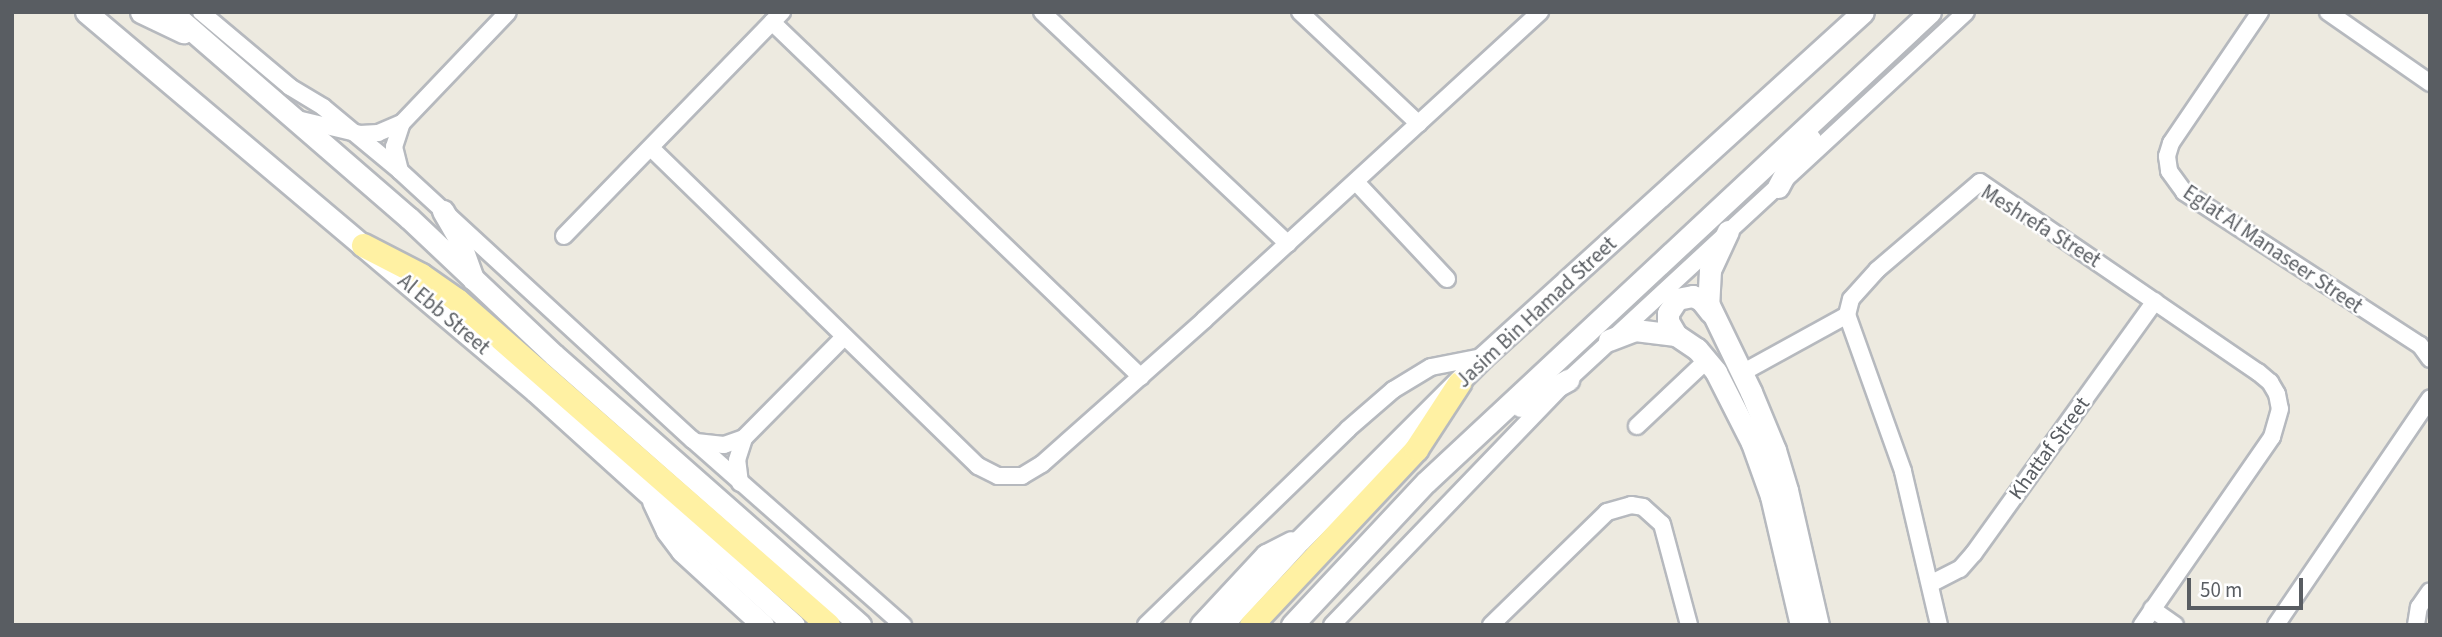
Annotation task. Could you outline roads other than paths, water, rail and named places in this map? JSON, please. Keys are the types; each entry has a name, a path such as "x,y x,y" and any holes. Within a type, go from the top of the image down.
{"main road":[{"name":"Al Ebb Street","path":"86,12 535,391 794,625"},
{"path":"141,12 210,45"},
{"name":"Al Ebb Street","path":"171,12 409,218 474,281 855,621"},
{"name":"Jasim Bin Hamad Street","path":"1222,625 1300,540 1483,357 1863,12"},
{"path":"1292,625 1426,482 1930,12"},
{"path":"1778,187 1795,155 1867,70"},
{"path":"443,211 462,244 474,281"},
{"path":"1711,313 1707,292 1710,270 1728,231"},
{"path":"363,245 421,275 457,300 828,625"},
{"path":"1801,625 1771,496 1762,469 1728,392 1707,360 1671,329 1668,313 1677,299 1693,296 1701,300 1711,313 1764,421 1787,489 1818,625"},
{"path":"1609,340 1635,330 1676,335"},
{"path":"1426,482 1518,408 1568,380"},
{"path":"1251,625 1416,449 1459,383"},
{"path":"652,496 660,520 682,551 763,625"},
{"path":"1201,625 1266,555 1282,545 1300,540"},
{"path":"855,621 870,620 878,625"}],"street":[{"path":"201,12 290,87 323,107 400,171 740,483 903,625"},
{"path":"294,119 351,132 378,133 402,123 508,12"},
{"path":"1042,12 1288,244"},
{"path":"1300,12 1419,124"},
{"path":"651,148 978,466 998,476 1022,476 1033,471 1141,377 1540,12"},
{"path":"1332,625 1609,340 1966,12"},
{"name":"Eglat Al Manaseer Street","path":"2260,12 2171,143 2167,156 2169,172 2184,192 2420,345 2430,359"},
{"path":"2328,12 2430,83"},
{"path":"564,236 777,17 1141,377"},
{"path":"400,171 394,147 402,123"},
{"path":"1356,182 1447,279"},
{"name":"Meshrefa Street","path":"1847,315 1851,299 1877,270 1980,182 2155,300 2270,382 2280,409 2278,424 2272,437 2142,625"},
{"name":"Khattaf Street","path":"1932,583 1960,569 1975,553 2155,300"},
{"path":"1742,373 1847,315 1903,471 1932,583 1939,625"},
{"path":"693,440 724,445 744,438 844,337"},
{"path":"1146,625 1348,429 1393,390 1431,367 1483,357"},
{"path":"1637,426 1707,360"},
{"path":"2276,625 2430,398"},
{"path":"740,483 737,460 744,438"},
{"path":"1491,625 1607,513 1631,505 1654,514 1662,524 1689,625"},
{"path":"2416,625 2419,607 2430,591"},
{"path":"2152,609 2175,625"}]}
